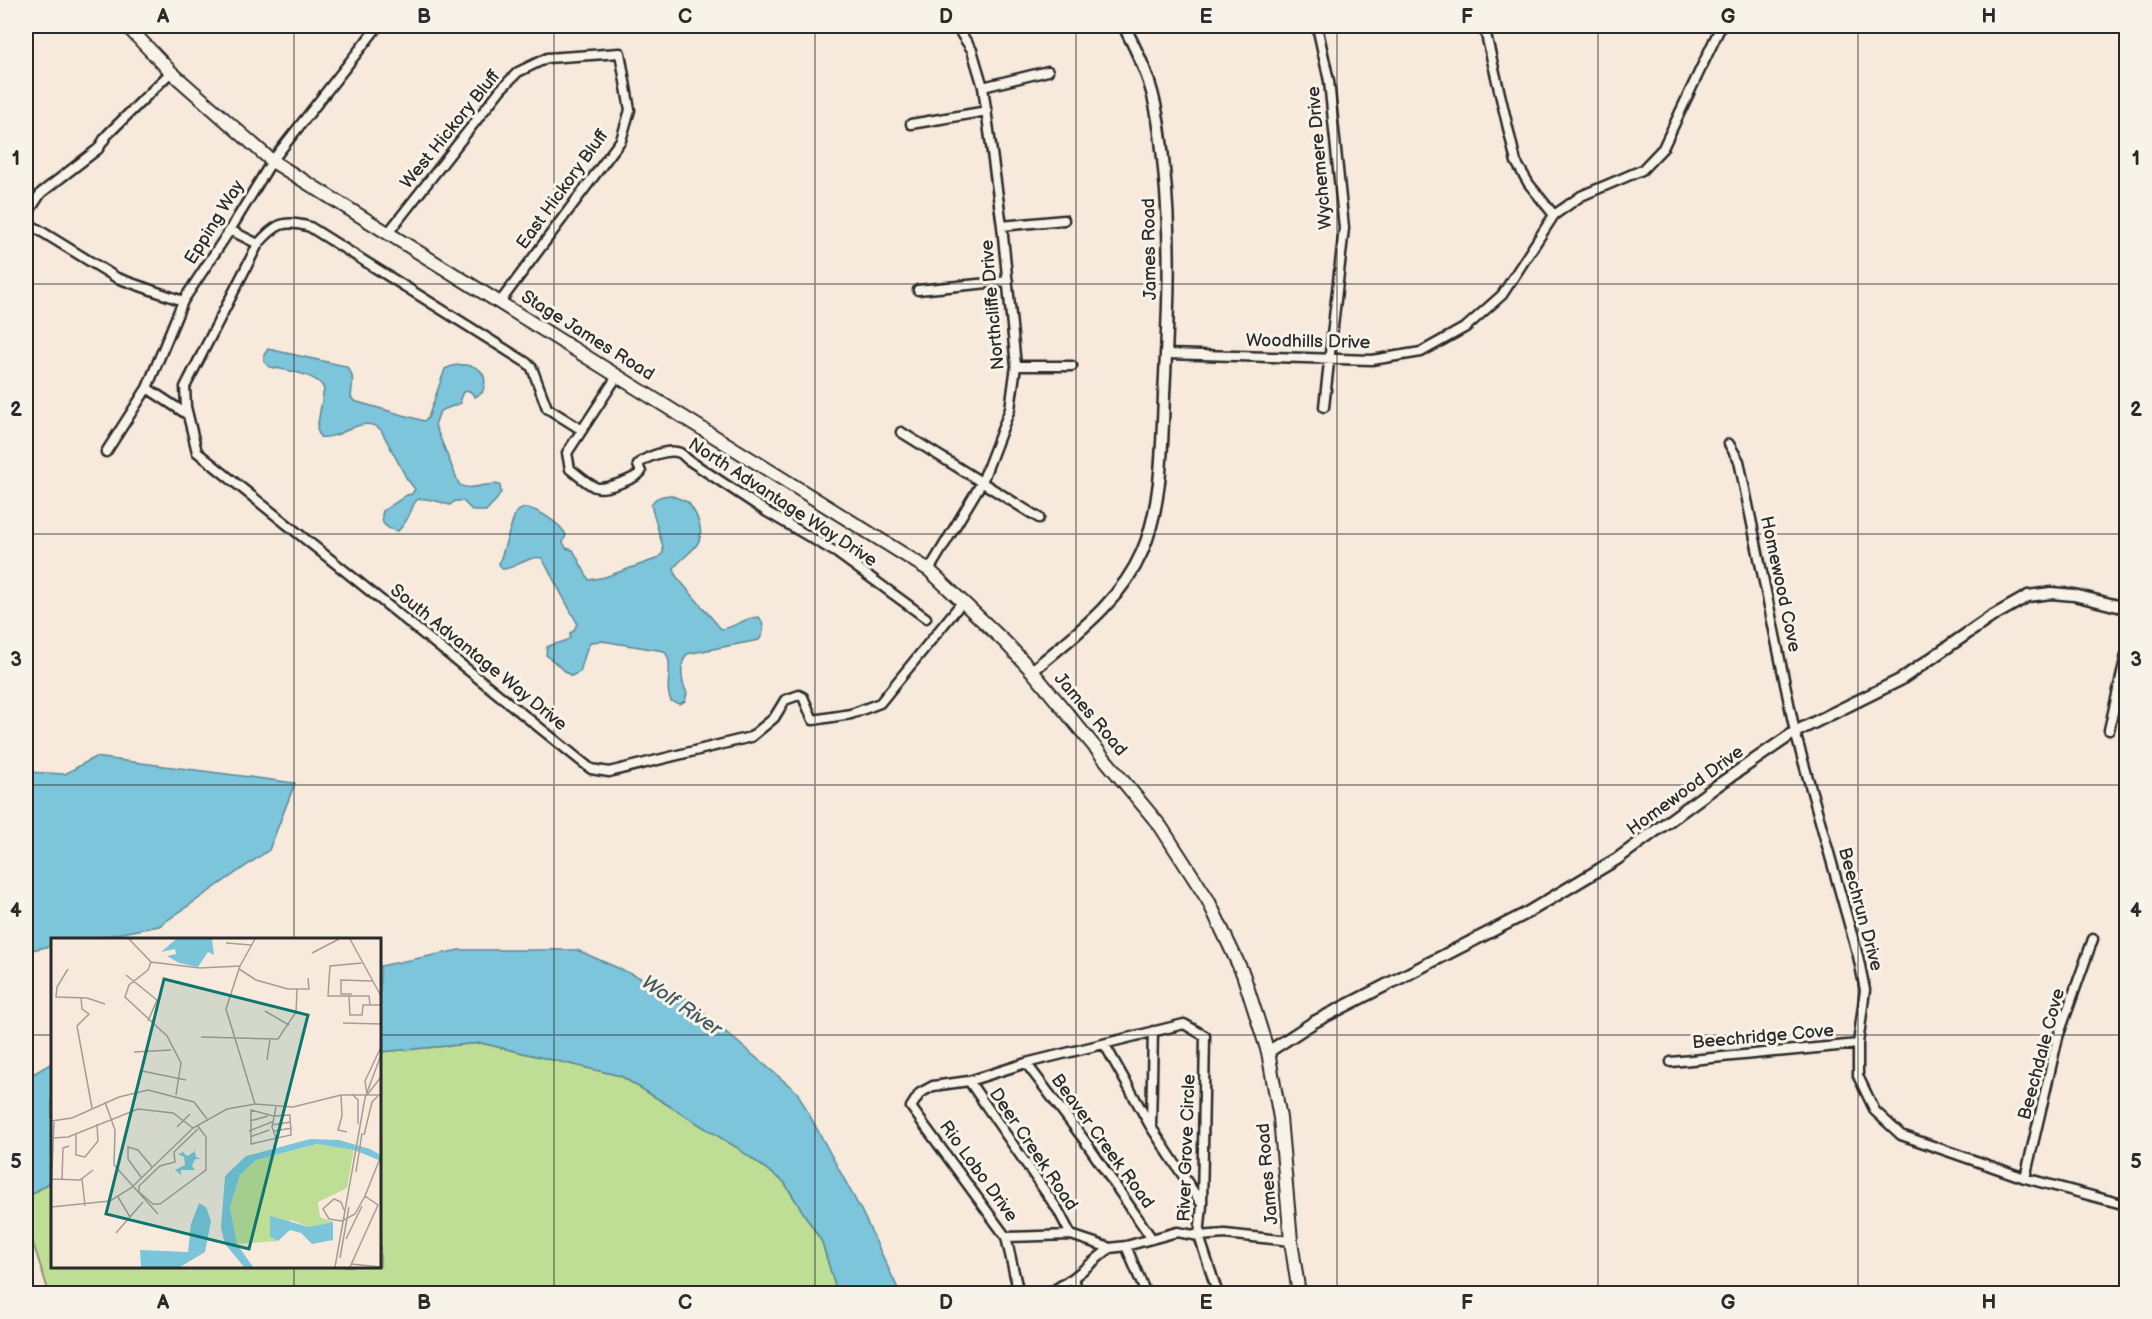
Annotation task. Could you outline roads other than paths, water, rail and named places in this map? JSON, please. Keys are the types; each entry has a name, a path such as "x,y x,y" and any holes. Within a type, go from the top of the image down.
{"main road":[{"name":"Stage James Road","path":"127,26 171,72 272,160 929,570 1032,671"},
{"name":"James Road","path":"1032,671 1161,826 1208,900 1243,974 1268,1052 1280,1118 1291,1241 1299,1293"}],"street":[{"name":"Epping Way","path":"106,452 147,388 183,301 230,230 272,160 378,26"},
{"name":"Northcliffe Drive","path":"929,570 982,483 1010,409 1016,366 1002,226 983,87 972,50 956,26"},
{"name":"James Road","path":"1032,671 1094,617 1120,590 1142,552 1152,519 1158,480 1166,354 1169,236 1163,155 1153,98 1145,71 1124,26"},
{"name":"Wychemere Drive","path":"1317,26 1329,81 1344,228 1324,407"},
{"path":"1484,26 1516,162 1528,183 1554,215"},
{"name":"Woodhills Drive","path":"1166,354 1372,360 1421,351 1466,327 1502,295 1554,215 1581,196 1642,170 1663,148 1721,26"},
{"name":"West Hickory Bluff","path":"388,233 501,89 518,72 547,58 620,53"},
{"name":"East Hickory Bluff","path":"500,302 621,140 630,110 620,53"},
{"path":"983,87 1048,71"},
{"path":"26,216 41,193 98,149 107,135 171,72"},
{"path":"911,124 987,111"},
{"path":"1002,226 1064,220"},
{"path":"26,222 117,278 183,301"},
{"name":"South Advantage Way Drive","path":"582,430 547,408 532,368 527,363 310,227 293,222 272,228 258,244 185,387 188,415 197,452 591,769 609,772 751,737 774,718 785,700 799,695 803,697 813,720 851,714 880,703 963,601"},
{"path":"230,230 258,244"},
{"path":"918,290 1008,280"},
{"path":"1016,366 1072,366"},
{"name":"North Advantage Way Drive","path":"618,375 567,453 570,470 594,487 601,489 637,477 640,472 638,465 642,460 671,451 681,453 767,512 837,554 926,618"},
{"path":"147,388 188,415"},
{"path":"901,432 1039,518"},
{"name":"Homewood Cove","path":"1729,444 1739,461 1795,732"},
{"name":"Homewood Drive","path":"1268,1052 1314,1022 1525,914 1561,893 1617,859 1795,732 1900,680 1991,617 2028,596 2051,593 2074,595 2127,608"},
{"path":"2109,730 2127,655"},
{"name":"Beechrun Drive","path":"1795,732 1858,956 1865,990 1858,1044 1858,1076 1875,1112 1901,1136 2025,1178 2127,1205"},
{"name":"Beechdale Cove","path":"2025,1178 2058,1037 2093,939"},
{"name":"River Grove Circle","path":"1153,1031 1184,1024 1205,1035 1202,1205 1199,1236 1218,1293"},
{"path":"969,1081 1026,1063 1105,1045 1153,1031 1151,1127"},
{"name":"Beechridge Cove","path":"1671,1062 1858,1044"},
{"path":"1105,1045 1151,1127 1202,1205"},
{"name":"Beaver Creek Road","path":"1026,1063 1085,1141 1152,1239"},
{"name":"Rio Lobo Drive","path":"969,1081 933,1086 920,1093 911,1107 1006,1237 1019,1293"},
{"name":"Deer Creek Road","path":"969,1081 1058,1210 1071,1235"},
{"path":"1006,1237 1071,1235 1110,1248 1177,1232 1199,1236 1225,1234 1291,1241"},
{"path":"1126,1246 1146,1293"},
{"path":"1048,1293 1073,1278 1110,1248"},
{"path":"1073,1278 1080,1293"}],"water":[{"path":"268,349 345,366 351,372 351,397 354,401 424,421 428,418 445,369 460,365 475,367 484,376 485,384 482,393 475,397 470,391 463,392 461,403 440,411 435,425 459,484 468,487 500,485 501,492 497,499 486,511 473,511 463,501 455,501 450,505 435,500 419,499 398,531 390,529 383,522 383,511 412,494 415,489 407,479 381,430 366,424 336,435 320,437 317,429 324,389 321,384 309,376 270,367 264,362 264,355"},
{"path":"670,495 688,502 695,512 700,530 699,542 674,568 676,576 721,629 759,617 764,628 759,640 687,654 684,658 682,674 687,693 685,701 680,704 671,701 669,695 669,662 664,651 602,641 591,642 580,672 571,676 546,655 547,647 570,638 570,633 574,631 577,623 542,558 532,558 502,569 499,564 515,514 525,508 532,509 555,522 563,531 566,535 563,542 566,548 573,550 589,580 605,577 656,559 663,553 663,547 651,505 659,497"},
{"path":"95,757 295,783 269,850 159,926 94,938 51,938 51,946 26,951 26,772 65,774"},
{"name":"Wolf River","path":"459,950 577,950 684,997 797,1092 862,1212 900,1293 837,1293 822,1242 784,1182 736,1147 621,1076 481,1043 381,1052 381,966"},
{"path":"51,1064 51,1182 26,1198 26,1078"}]}
